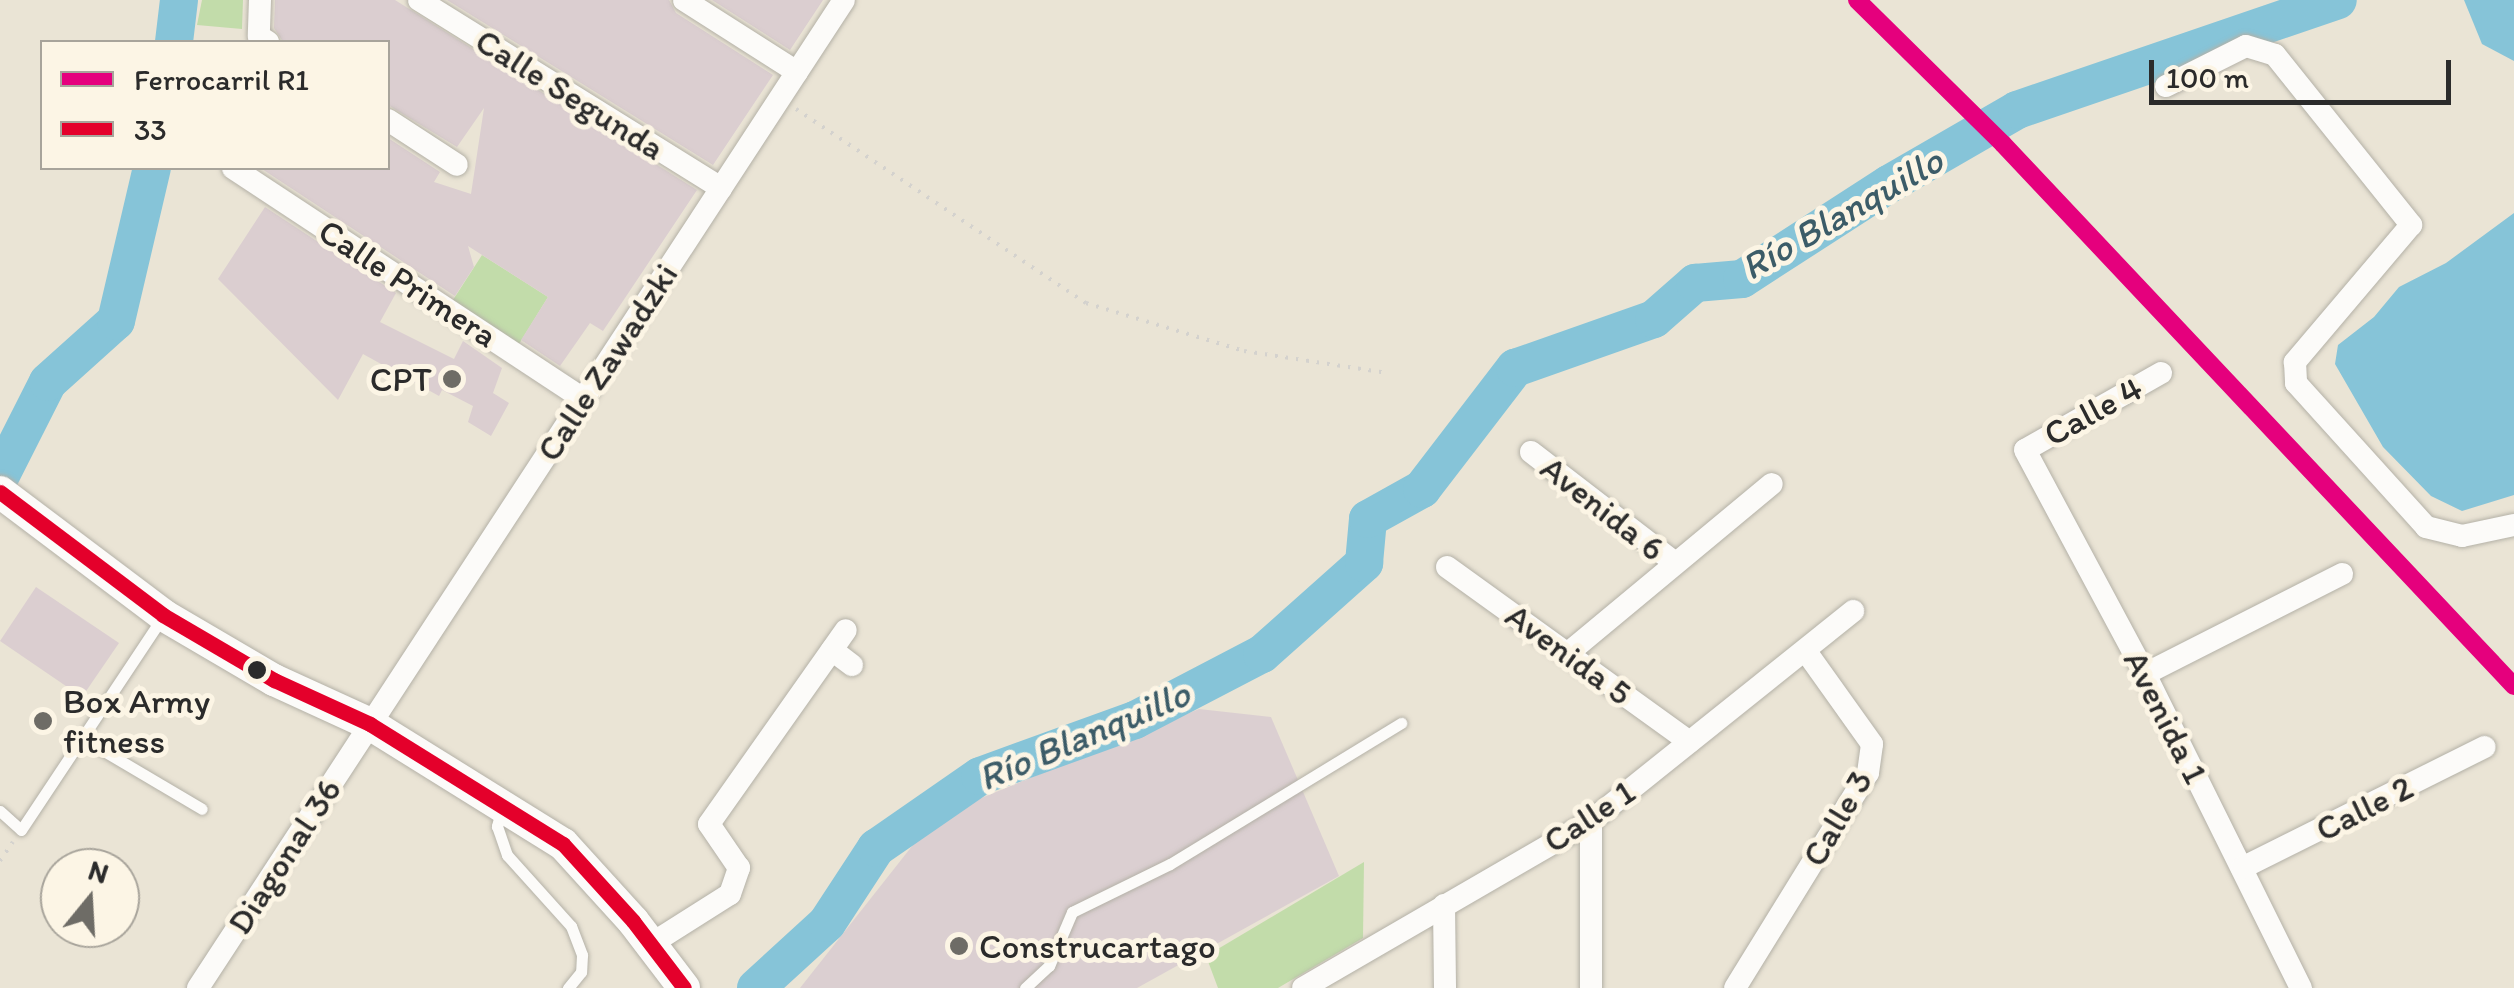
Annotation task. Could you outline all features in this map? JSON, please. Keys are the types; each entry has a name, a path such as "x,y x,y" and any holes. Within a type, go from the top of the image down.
{"main road":[{"path":"0,492 163,615 274,680 370,724 503,802 563,844 651,944 684,988"}],"street":[{"path":"260,0 258,36 265,40"},
{"name":"Calle Segunda","path":"419,0 720,188"},
{"path":"684,0 796,72"},
{"name":"Calle Zawadzki","path":"370,724 844,0"},
{"path":"2166,86 2246,46 2275,55 2411,225 2294,362 2296,383 2426,527 2462,536 2514,525"},
{"path":"390,121 457,165"},
{"name":"Calle Primera","path":"236,170 583,399"},
{"name":"Calle 4","path":"2025,450 2161,373"},
{"name":"Avenida 1","path":"2025,450 2146,674 2301,988"},
{"name":"Avenida 6","path":"1531,452 1675,564"},
{"path":"1567,654 1772,484"},
{"name":"Avenida 5","path":"1447,567 1690,742"},
{"path":"2146,674 2342,574"},
{"name":"Calle 1","path":"1302,988 1591,821 1853,611"},
{"path":"651,944 730,894 739,868 709,824 846,630"},
{"path":"832,650 852,666"},
{"name":"Calle 3","path":"1735,988 1868,772 1872,744 1805,650"},
{"name":"Diagonal 36","path":"198,988 370,724"},
{"name":"Calle 2","path":"2242,868 2485,747"},
{"path":"1591,821 1591,988"},
{"path":"1444,905 1444,988"}],"lane":[{"path":"0,811 21,830 163,615"},
{"path":"1025,988 1050,966 1072,912 1170,864 1401,723"},
{"path":"82,738 202,809"},
{"path":"503,802 496,826 507,855 571,926 582,955 581,972 568,988"}],"path":[{"path":"780,98 1086,303 1244,351 1387,373"},
{"path":"0,861 21,830"}],"shaded area":[{"path":"1199,709 1271,717 1339,876 1137,988 800,988 935,817"}],"green space":[{"path":"202,0 243,0 242,29 197,25"},
{"path":"482,255 548,297 519,344 451,303"},
{"path":"1364,862 1363,938 1278,988 1218,988 1206,956"}],"water":[{"path":"2464,0 2514,0 2514,61 2482,44"},
{"path":"2514,213 2514,495 2462,511 2431,496 2383,447 2335,364 2338,345 2374,317 2399,287 2446,263"}],"building":[{"path":"275,0 395,0 697,190 603,331 590,323 560,366 521,340 548,297 468,246 474,267 455,296 264,170 390,170 390,139 440,172 434,182 471,194 484,108 457,147 390,106 390,40 282,40 274,28"},
{"path":"447,0 669,0 676,13 773,75 713,165"},
{"path":"712,0 823,0 790,50"},
{"path":"265,207 396,293 380,322 454,359 463,341 502,368 493,393 509,403 491,436 468,422 473,406 442,390 439,396 363,354 338,400 218,279"},
{"path":"36,587 119,643 82,697 0,641"}],"waterway":[{"path":"174,40 179,0"},
{"name":"Río Blanquillo","path":"756,988 827,923 876,848 980,776 1135,720 1262,654 1364,563 1368,519 1422,489 1515,368 1654,319 1695,283 1742,279 1889,184 2017,110 2338,0"},
{"path":"0,477 48,382 116,321 152,170"}],"rail line":[{"name":"R1","path":"1857,0 2003,144 2514,686"}],"transit line":[{"name":"33","path":"0,492 163,615 274,680 370,724 563,844 633,921 684,988"}],"place":[{"name":"CPT","path":"452,379"},
{"name":"Box Army fitness","path":"43,721"},
{"name":"Construcartago","path":"959,946"}]}
